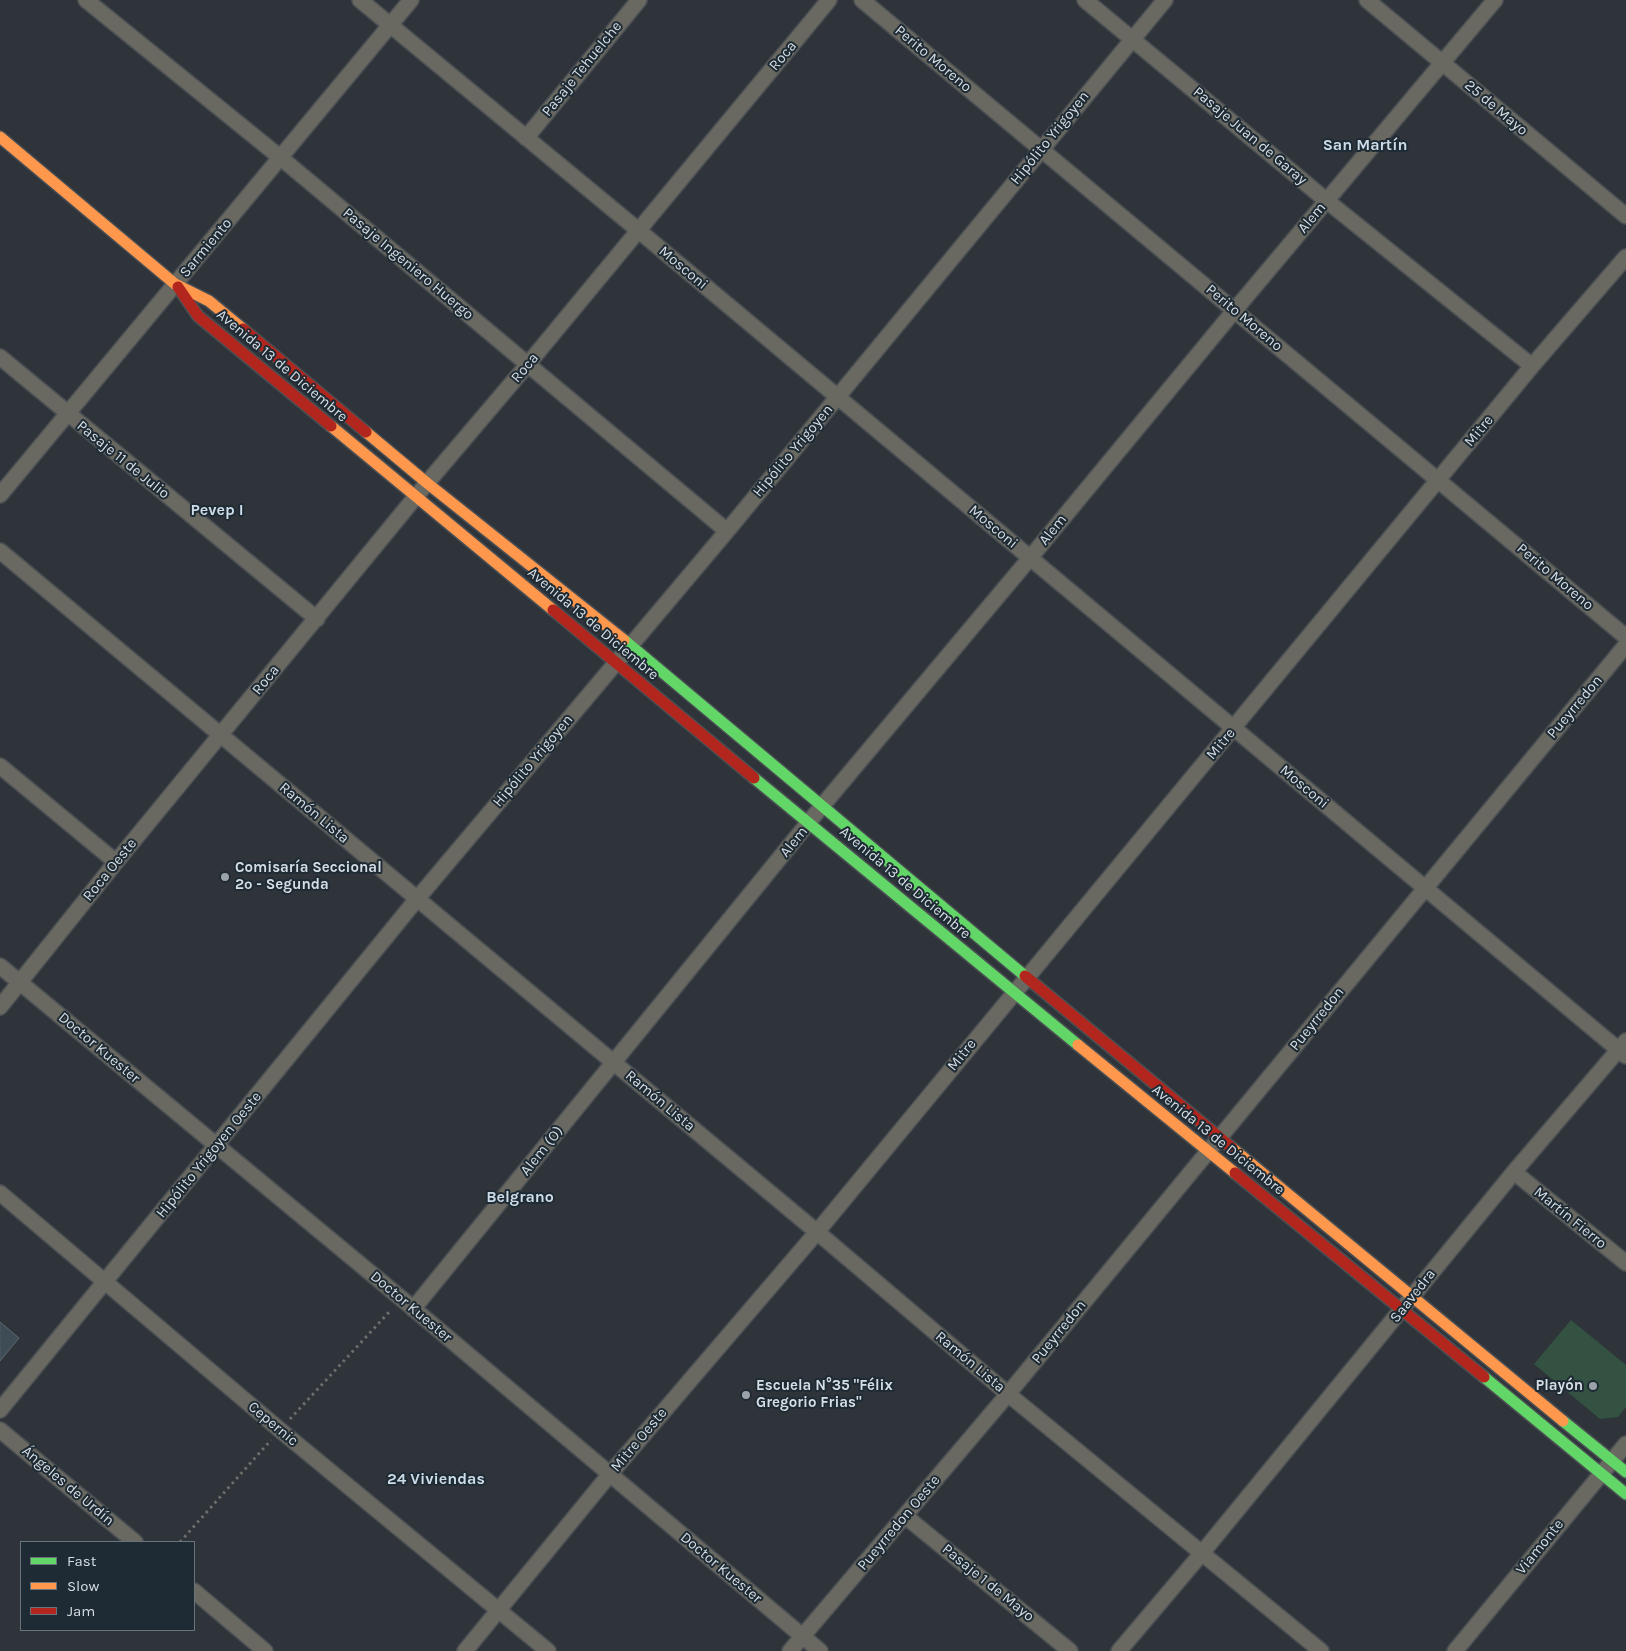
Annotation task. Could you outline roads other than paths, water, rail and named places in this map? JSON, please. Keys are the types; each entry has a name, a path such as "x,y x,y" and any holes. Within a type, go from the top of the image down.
{"street":[{"name":"Pasaje Ingeniero Huergo","path":"86,0 281,158 727,531"},
{"name":"Mosconi","path":"360,0 1425,888 1624,1049"},
{"name":"Sarmiento","path":"0,495 411,0"},
{"name":"Pasaje Tehuelche","path":"526,138 638,0"},
{"name":"Roca","path":"221,735 415,497 528,364 828,0"},
{"name":"Perito Moreno","path":"862,0 1626,636"},
{"name":"Pasaje Juan de Garay","path":"1085,0 1532,366"},
{"name":"Hipólito Yrigoyen","path":"417,900 727,531 1165,0"},
{"name":"25 de Mayo","path":"1367,0 1626,216"},
{"name":"Alem","path":"614,1062 822,806 1495,0"},
{"name":"Avenida 13 de Diciembre","path":"0,138 175,284 209,301 427,483 630,645 1411,1297 1626,1472"},
{"name":"Mitre","path":"817,1232 1013,992 1234,728 1532,366 1626,257"},
{"name":"Avenida 13 de Diciembre","path":"175,284 198,316 415,497 1013,992 1626,1494"},
{"name":"Pasaje 11 de Julio","path":"0,357 316,619"},
{"name":"Ramón Lista","path":"0,551 417,900 614,1062 1008,1394 1320,1651"},
{"name":"Pueyrredon","path":"1008,1394 1626,645"},
{"name":"Roca Oeste","path":"0,1007 221,735"},
{"path":"0,766 116,862"},
{"name":"Hipólito Yrigoyen Oeste","path":"0,1410 417,900"},
{"name":"Doctor Kuester","path":"0,966 408,1304 820,1651"},
{"name":"Saavedra","path":"1118,1651 1403,1310 1411,1297 1514,1172 1624,1049"},
{"name":"Alem (O)","path":"408,1304 614,1062"},
{"name":"Martín Fierro","path":"1514,1172 1626,1263"},
{"name":"Cepernic","path":"0,1194 280,1430 548,1651"},
{"name":"Mitre Oeste","path":"465,1651 610,1474 817,1232"},
{"name":"Pueyrredon Oeste","path":"790,1651 1008,1394"},
{"name":"Ángeles de Urdín","path":"0,1430 134,1541"},
{"name":"Viamonte","path":"1455,1651 1626,1444"},
{"name":"Pasaje 1 de Mayo","path":"905,1516 1070,1651"},
{"path":"195,1592 265,1651"}],"place":[{"name":"Comisaría Seccional 2º - Segunda","path":"225,877"},
{"name":"Playón","path":"1593,1386"},
{"name":"Escuela N°35 \"Félix Gregorio Frias\"","path":"746,1395"}],"district":[{"name":"San Martín","path":"1365,145"},
{"name":"Pevep I","path":"217,510"},
{"name":"Belgrano","path":"520,1197"},
{"name":"24 Viviendas","path":"436,1479"}]}
